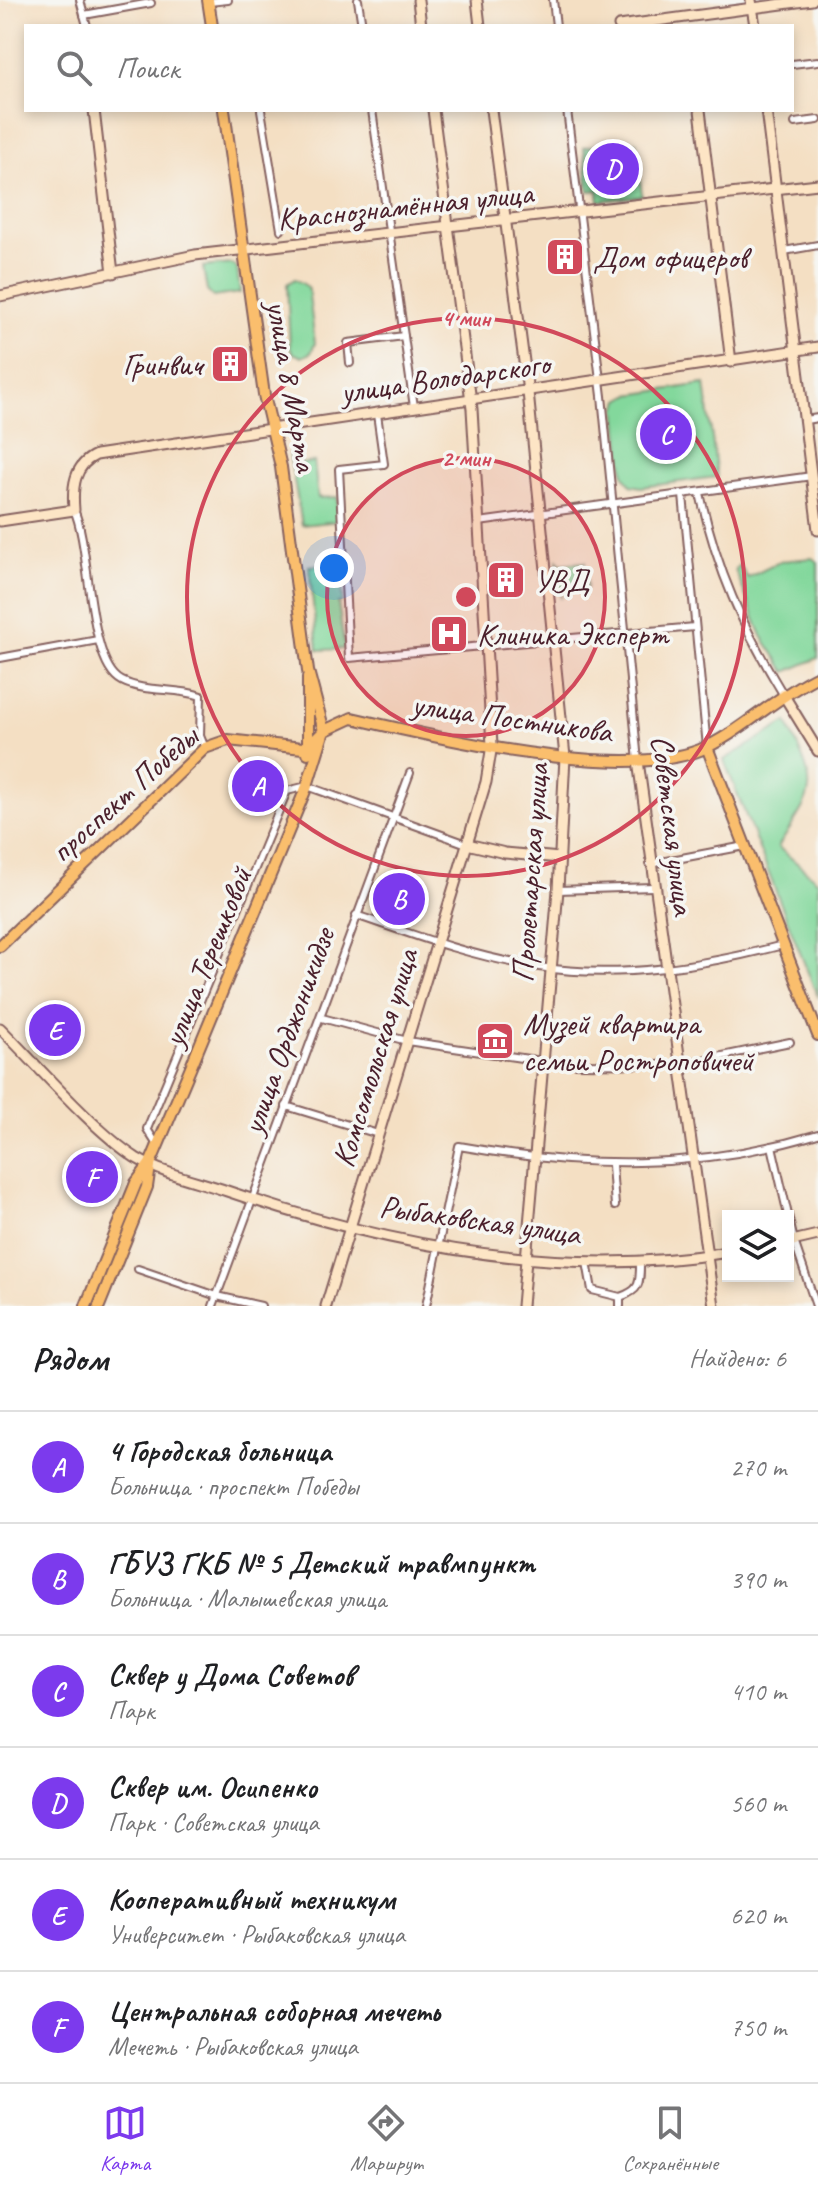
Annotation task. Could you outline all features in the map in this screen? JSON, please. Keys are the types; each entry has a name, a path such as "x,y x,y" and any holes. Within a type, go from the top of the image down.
{"main road":[{"path":"418,0 421,24"},
{"path":"477,0 480,24"},
{"path":"653,24 687,22 752,4 812,0"},
{"path":"208,1 212,24"},
{"path":"752,4 755,24"},
{"path":"94,112 113,273"},
{"name":"улица 8 Марта","path":"224,112 264,395 273,429 308,671 324,731"},
{"name":"Комсомольская улица","path":"326,1306 486,782 492,745 471,399 433,112"},
{"name":"Пролетарская улица","path":"491,112 528,392 565,757 558,890 522,1306"},
{"path":"700,112 731,362"},
{"path":"766,112 818,530"},
{"name":"Краснознамённая улица","path":"0,296 163,260 818,184"},
{"name":"улица Володарского","path":"74,510 77,473 81,464 96,455 818,347"},
{"path":"0,521 74,510"},
{"name":"улица 8 Марта","path":"306,749 308,671"},
{"name":"улица Постникова","path":"324,731 352,718 565,757 638,761 707,747 783,694 818,676"},
{"path":"783,694 818,751"},
{"path":"313,770 306,749 324,731"},
{"name":"улица Терешковой","path":"86,1306 136,1183 158,1146 307,786 324,731"},
{"name":"проспект Победы","path":"0,946 205,748 228,740 320,751"},
{"path":"707,747 818,1035"},
{"name":"Советская улица","path":"638,761 653,887 714,1306"},
{"path":"467,844 505,853 560,858"},
{"name":"Рыбаковская улица","path":"0,1028 118,1143 150,1164 251,1199 350,1228 525,1258 640,1261 722,1253"},
{"name":"улица Терешковой","path":"99,1306 147,1187 150,1164"},
{"path":"794,1240 818,1235"}],"street":[{"path":"80,0 86,24"},
{"path":"208,1 228,0"},
{"path":"358,0 362,24"},
{"path":"553,0 556,24"},
{"path":"84,15 151,3"},
{"path":"794,64 818,61"},
{"path":"261,112 281,230"},
{"path":"372,112 414,408"},
{"name":"Советская улица","path":"567,112 600,382 638,761"},
{"path":"795,123 818,120"},
{"path":"784,251 818,245"},
{"path":"350,363 348,343 404,336"},
{"path":"377,414 384,464 339,469 349,658 695,627"},
{"path":"805,420 818,418"},
{"path":"479,522 812,476"},
{"path":"700,493 719,569 744,628 783,694"},
{"path":"683,495 707,747"},
{"path":"74,510 98,640 112,673 122,682 201,696 200,736 205,748"},
{"path":"0,658 98,640"},
{"name":"улица Орджоникидзе","path":"213,1306 410,773"},
{"path":"158,1146 147,1129 287,791 307,786 467,844"},
{"path":"650,864 745,846"},
{"path":"558,890 653,887"},
{"path":"356,915 436,944 550,969 665,968 783,945"},
{"path":"322,1018 407,1041 542,1061"},
{"path":"576,1064 679,1065 790,1042"},
{"path":"286,1106 378,1134"},
{"path":"426,1306 459,1146 534,1159 612,1165 692,1160 772,1146 818,1134"},
{"path":"772,1146 785,1210"},
{"path":"612,1165 615,1206"},
{"path":"794,1249 816,1306"},
{"path":"587,1262 592,1290 620,1297 641,1285 640,1261"},
{"path":"138,1269 217,1296 261,1306"},
{"path":"620,1297 620,1306"}],"green space":[{"path":"636,142 642,196 599,201 598,190 589,191 584,147"},
{"path":"232,264 237,268 240,293 213,297 207,291 203,267"},
{"path":"295,279 308,287 315,343 311,353 302,357 293,353 290,347 287,284"},
{"path":"705,384 717,477 641,487 631,485 624,475 617,410 620,400 629,395"},
{"path":"297,451 300,464 314,462 318,498 337,497 339,521 302,525 289,452"},
{"path":"812,558 818,562 818,658 786,672 762,636 735,570 739,565 748,578 781,561"},
{"path":"557,559 560,564 585,562 587,588 562,591 561,599"},
{"path":"336,562 342,563 342,602 338,603 345,649 318,650 309,566 335,565"},
{"path":"787,722 804,762 809,788 801,811 778,847 818,881 818,998 724,760"}],"place":[{"name":"Сквер им. Осипенко","path":"613,169"},
{"name":"Дом офицеров","path":"565,257"},
{"name":"Гринвич","path":"230,364"},
{"name":"Сквер у Дома Советов","path":"666,434"},
{"name":"УВД","path":"506,580"},
{"name":"Клиника Эксперт","path":"449,634"},
{"name":"4 Городская больница","path":"258,786"},
{"name":"ГБУЗ ГКБ № 5 Детский травмпункт","path":"399,899"},
{"name":"Кооперативный техникум","path":"55,1030"},
{"name":"Музей квартира семьи Ростроповичей","path":"495,1041"},
{"name":"Центральная соборная мечеть","path":"92,1177"}]}
